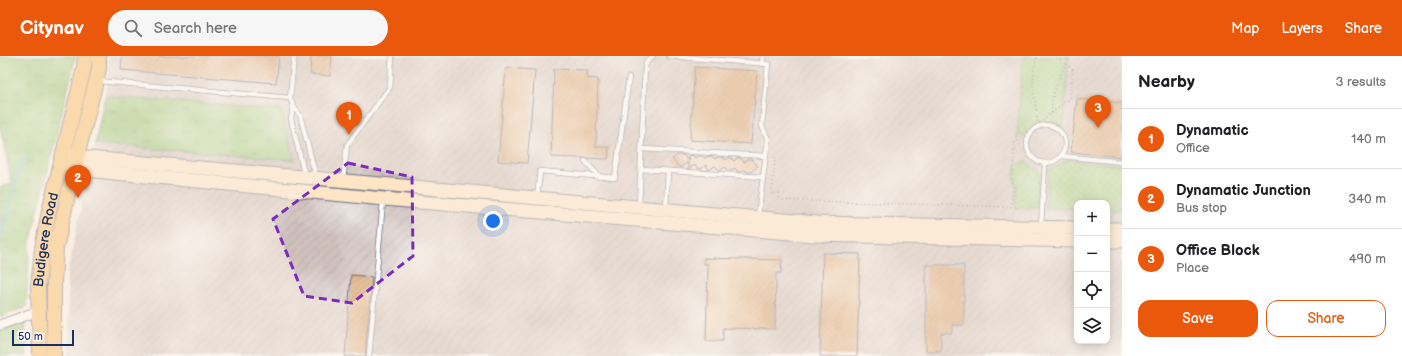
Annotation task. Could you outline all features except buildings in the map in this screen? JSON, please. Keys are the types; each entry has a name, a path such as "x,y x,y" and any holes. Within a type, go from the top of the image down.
{"main road":[{"name":"Budigere Road","path":"40,356 38,286 42,249 49,211 84,68 84,56"},
{"name":"Budigere Road","path":"54,356 54,282 56,248 99,69 99,56"}],"street":[{"path":"62,160 76,163 384,199 814,235 1074,240"},
{"path":"76,163 311,178 817,223 1074,228"},
{"path":"1110,230 1122,232"},
{"path":"1110,239 1122,232"},
{"path":"0,325 38,311"}],"lane":[{"path":"294,56 290,98 293,106 300,115 311,178"},
{"path":"343,181 347,146 390,86 392,56"},
{"path":"639,208 646,66 647,62 653,56"},
{"path":"669,56 728,58 768,64 762,126 768,138 758,218"},
{"path":"762,64 763,56"},
{"path":"537,198 540,171 616,178 629,77"},
{"path":"96,81 290,98"},
{"path":"293,106 291,119 311,178"},
{"path":"1040,125 1051,125 1060,130 1063,134 1065,145 1061,156 1055,161 1045,164 1032,158 1027,149 1027,139 1032,130 1036,127 1040,125"},
{"path":"642,149 766,156"},
{"path":"1061,156 1122,162"},
{"path":"585,161 599,176"},
{"path":"1041,227 1045,164"},
{"path":"641,169 763,177"},
{"path":"666,210 668,171"},
{"path":"369,356 384,199"}],"path":[{"path":"1036,126 1038,116 1033,83 1034,71 1038,56"},
{"path":"775,153 772,194 779,193 778,200 1011,206 1015,143 1070,98 1073,70 1056,56"},
{"path":"1052,113 1053,96 1070,56"}],"highlighted area":[{"path":"348,163 412,177 413,256 352,303 304,296 273,219"}],"shaded area":[{"path":"108,56 640,56 641,58 643,56 1122,56 1122,356 70,356 67,275 108,79"}],"green space":[{"path":"0,56 76,56 30,243 26,307 0,317 0,187 12,184 0,126"},
{"path":"1023,56 1069,56 1063,127 1052,121 1045,122 1017,139"},
{"path":"105,96 281,110 295,160 95,144"},
{"path":"1067,159 1122,165 1122,210 1110,210 1110,200 1074,200 1074,209 1045,208 1048,170 1058,166"},
{"path":"1026,161 1040,171 1037,208 1015,208 1017,186 1014,180 1015,165"},
{"path":"25,322 27,356 0,356 0,331"}],"waterway":[{"path":"0,237 23,159"}],"place":[{"name":"Office Block","path":"1098,128"},
{"name":"Dynamatic","path":"349,135"},
{"name":"Dynamatic Junction","path":"78,198"}]}
